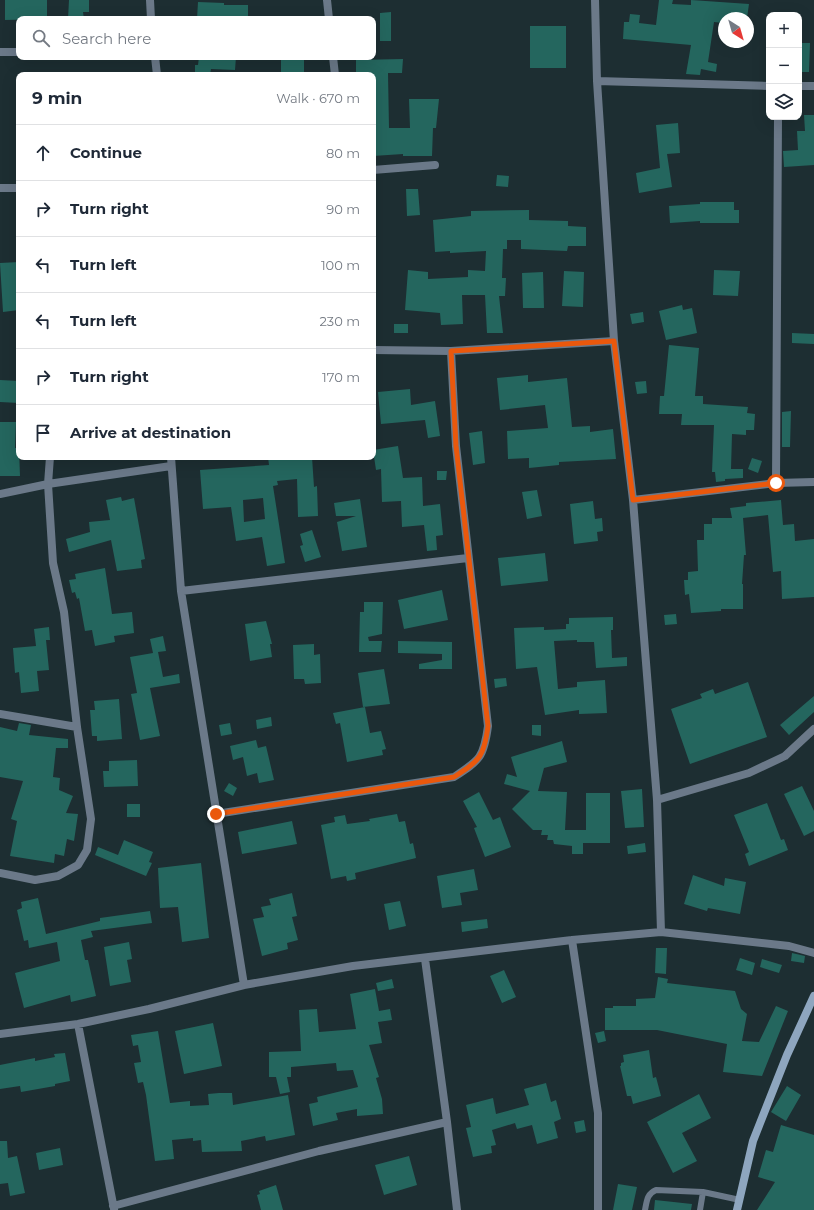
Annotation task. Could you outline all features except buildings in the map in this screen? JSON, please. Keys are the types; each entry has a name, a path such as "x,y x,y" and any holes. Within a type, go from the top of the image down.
{"street":[{"path":"150,0 152,16"},
{"path":"327,0 329,16"},
{"path":"595,0 597,81 614,341 633,500 657,800 661,932"},
{"path":"0,52 16,52"},
{"path":"155,60 157,72"},
{"path":"333,60 335,72"},
{"path":"597,81 766,86"},
{"path":"802,86 814,86"},
{"path":"776,483 778,120"},
{"path":"376,170 434,165"},
{"path":"0,188 16,188"},
{"path":"376,350 451,351 614,341"},
{"path":"216,814 454,777 475,764 485,749 488,726 456,446 451,351"},
{"path":"0,873 35,880 58,876 78,865 87,850 91,819 77,727 64,612 52,563 48,484 50,460"},
{"path":"171,460 181,591 244,985"},
{"path":"0,494 48,484 170,466"},
{"path":"633,500 776,483 814,482"},
{"path":"181,591 468,558"},
{"path":"0,714 77,727"},
{"path":"657,800 749,773 785,756 814,729"},
{"path":"0,1034 78,1024 149,1009 244,985 353,966 425,959 572,940 661,932 789,946 814,953"},
{"path":"572,940 598,1113 598,1210"},
{"path":"425,959 448,1122 457,1210"},
{"path":"737,1210 753,1141 787,1055 814,997"},
{"path":"78,1024 114,1208 319,1151 448,1122"}],"lane":[{"path":"645,1210 647,1197 651,1192 656,1190 703,1192 740,1200"},
{"path":"700,1210 703,1192"}],"route":[{"path":"216,814 454,777 475,764 485,749 488,726 456,446 451,351 614,341 633,500 776,483"}]}
